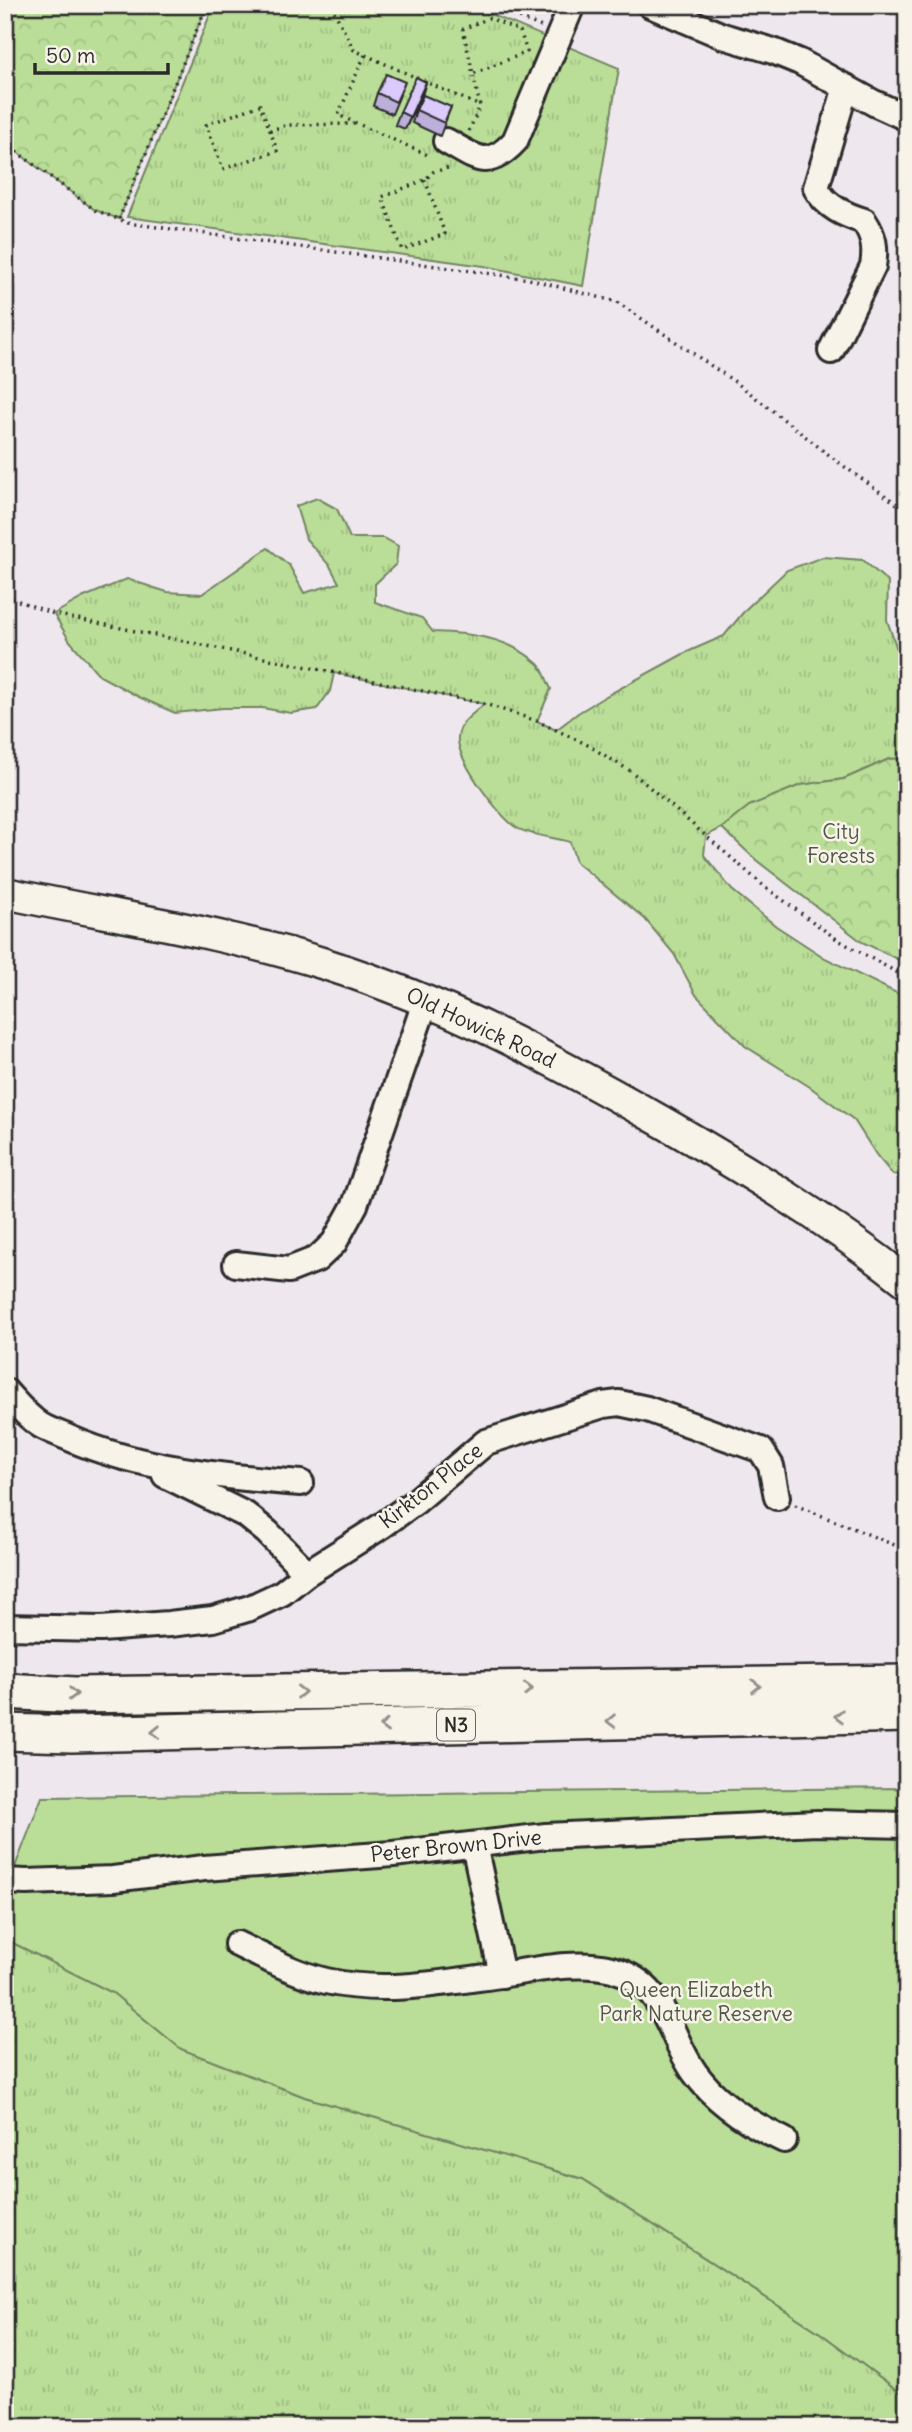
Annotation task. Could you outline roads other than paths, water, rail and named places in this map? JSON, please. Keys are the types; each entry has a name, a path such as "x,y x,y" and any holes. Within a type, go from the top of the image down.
{"highway":[{"name":"N3","path":"5,1691 75,1695 907,1684"},
{"name":"N3","path":"5,1732 72,1734 907,1714"}],"main road":[{"name":"Old Howick Road","path":"5,893 202,931 324,964 426,1000 533,1049 727,1159 808,1209 907,1282"}],"street":[{"path":"454,152 486,160 498,158 515,141 572,5"},
{"path":"650,5 723,36 800,62 907,118"},
{"path":"831,351 873,266 875,256 875,243 864,221 833,207 821,197 816,188 846,87"},
{"path":"236,1264 289,1270 317,1259 334,1243 355,1205 426,1000"},
{"path":"5,1391 40,1425 189,1485 246,1515 267,1532 307,1573"},
{"name":"Kirkton Place","path":"5,1627 101,1629 213,1619 250,1608 282,1593 307,1573 350,1548 415,1502 486,1441 619,1402 647,1409 761,1450 771,1466 777,1497"},
{"path":"116,1455 222,1477 301,1483"},
{"name":"Peter Brown Drive","path":"5,1881 113,1879 204,1868 393,1854 547,1836 817,1823 907,1825"},
{"path":"474,1844 502,1975"},
{"path":"237,1944 287,1968 326,1980 370,1987 410,1986 583,1967 609,1968 637,1980 650,1991 666,2012 695,2073 716,2095 743,2117 784,2140"}],"park label":[{"name":"City Forests","path":"841,844"},
{"name":"Queen Elizabeth Park Nature Reserve","path":"696,2002"}]}
